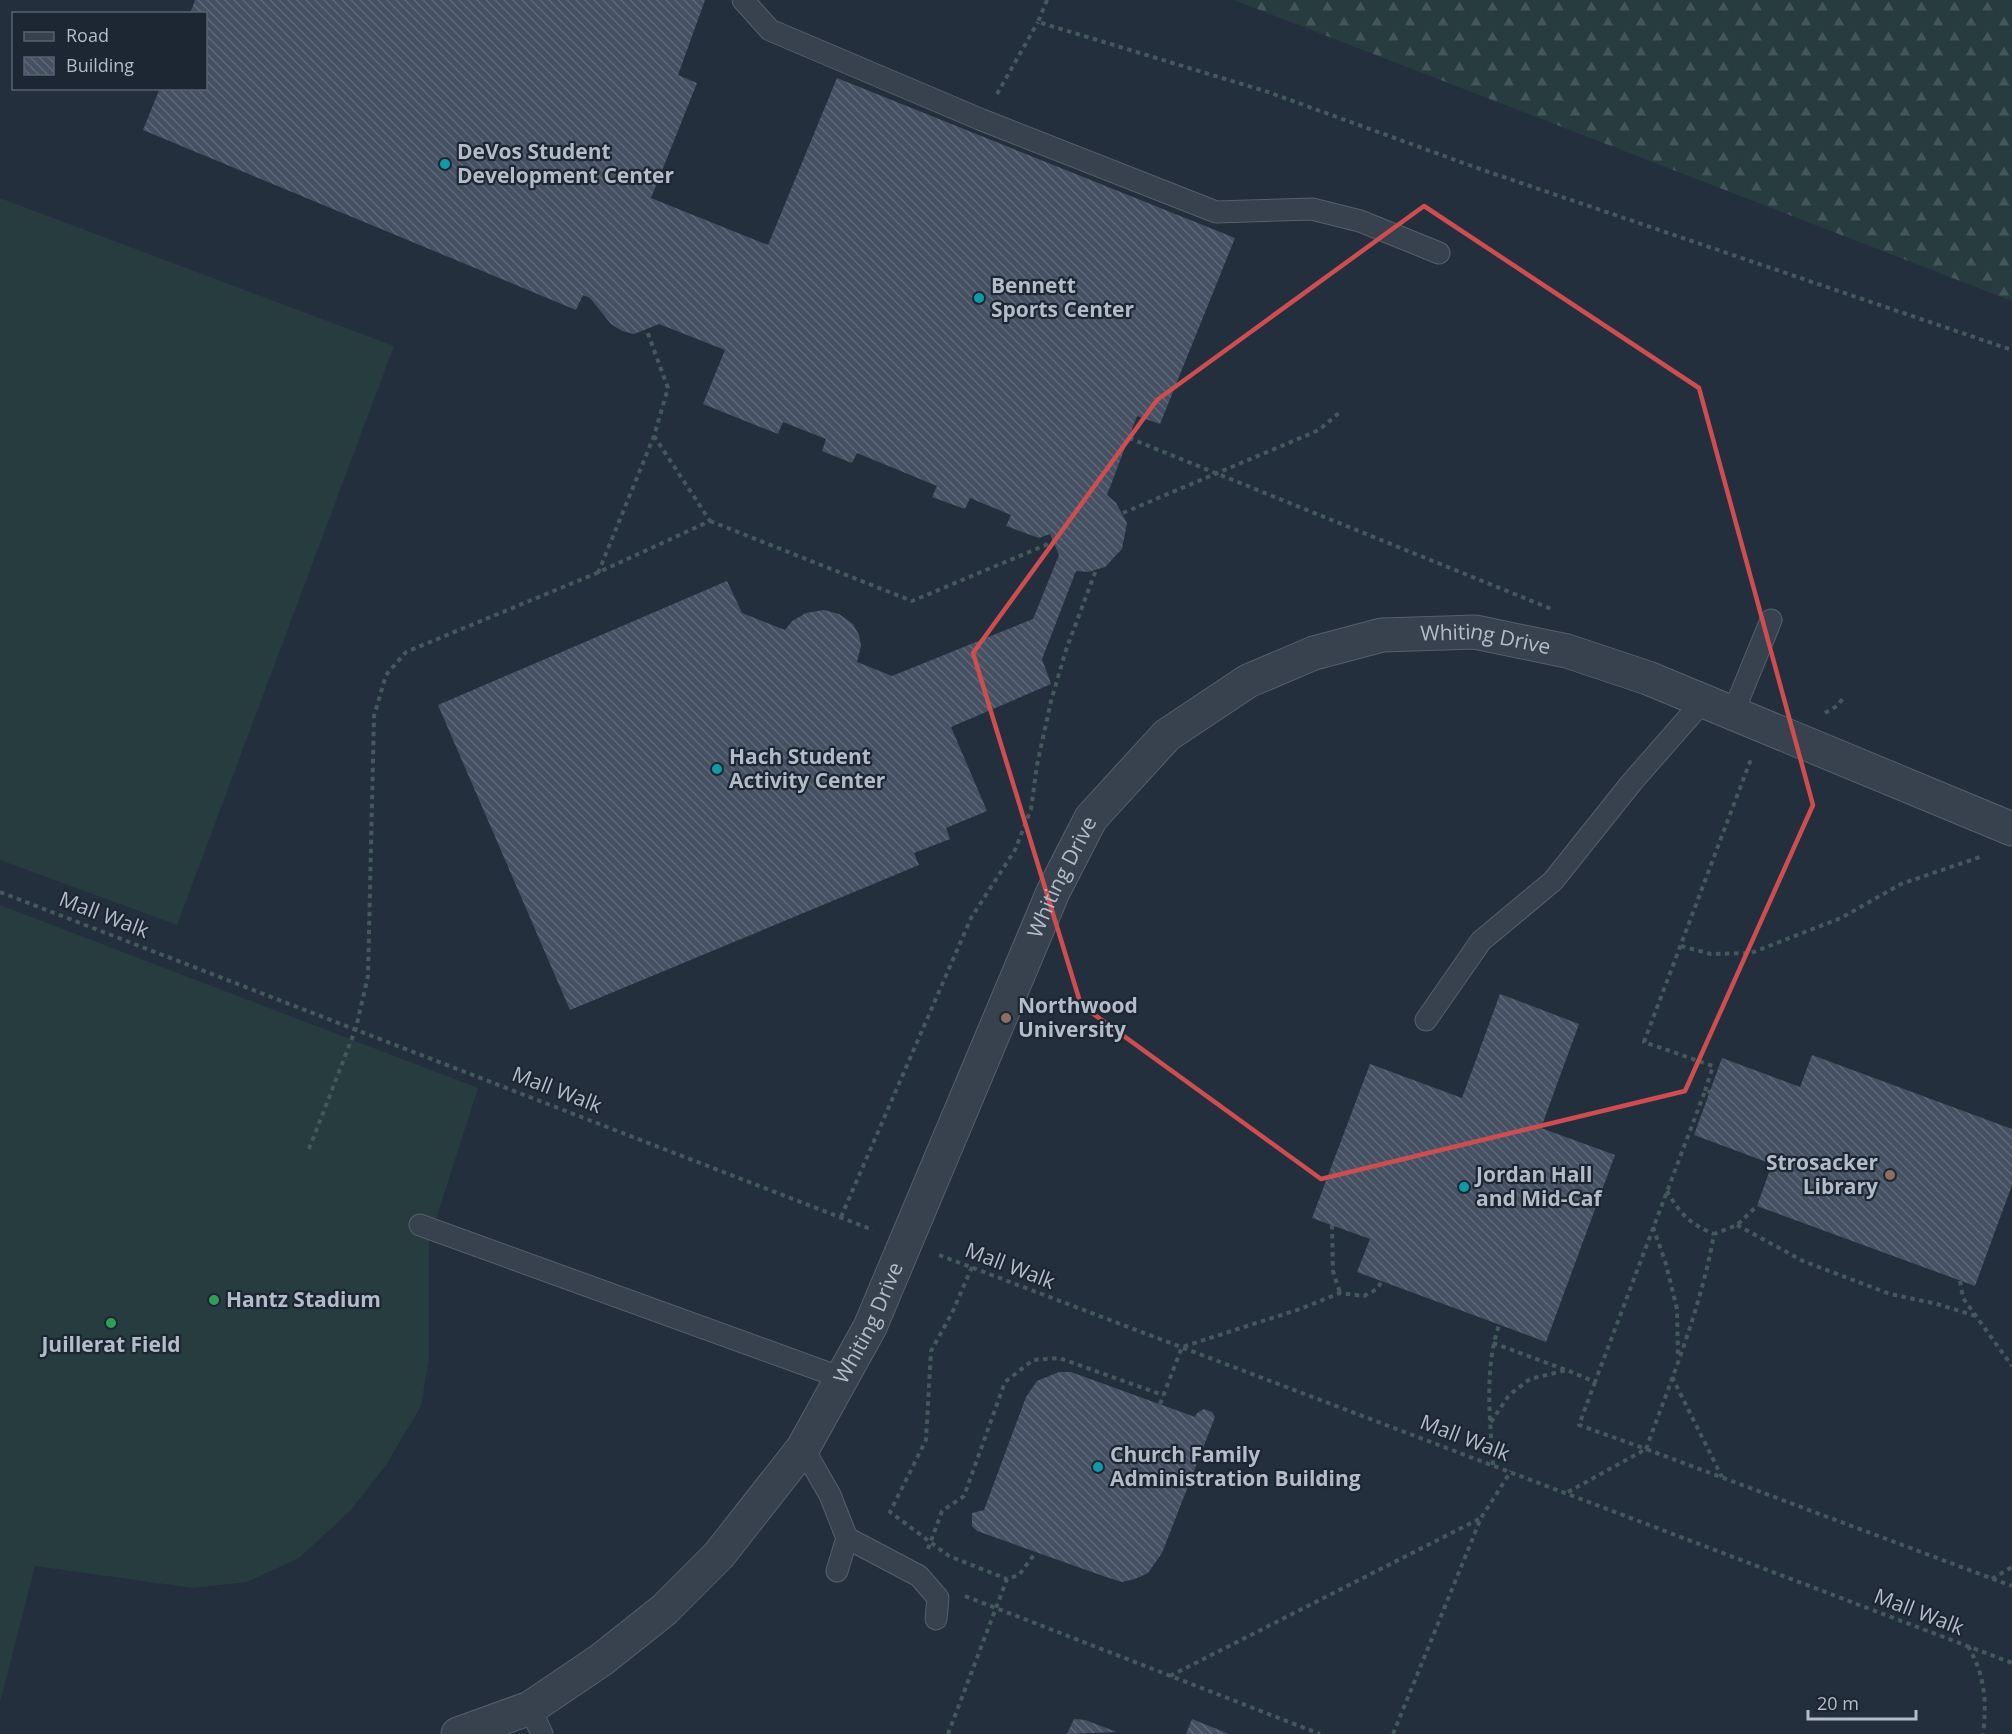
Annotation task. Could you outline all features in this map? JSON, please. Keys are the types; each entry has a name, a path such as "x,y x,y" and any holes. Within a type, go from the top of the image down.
{"street":[{"name":"Whiting Drive","path":"458,1734 536,1721 601,1660 664,1610 719,1556 803,1448 870,1327 1053,892 1091,818 1167,735 1248,681 1314,653 1382,635 1475,632 1556,648 1648,678 1785,735 2002,841"}],"lane":[{"path":"743,0 770,30 982,120 1216,212 1312,209 1360,221 1438,253"},
{"path":"1733,713 1771,620"},
{"path":"1426,1020 1481,941 1553,881 1632,782 1703,701"},
{"path":"420,1225 842,1378"},
{"path":"803,1448 830,1495 847,1539 837,1571"},
{"path":"847,1539 918,1576 938,1598 936,1619"}],"path":[{"path":"982,120 1038,22 1047,0"},
{"path":"1038,22 1268,92 1480,169 2012,350"},
{"path":"597,573 654,436 668,388 647,331"},
{"path":"1123,513 1318,430 1338,413"},
{"path":"654,436 710,521 912,601 1053,542"},
{"path":"1129,438 1559,612"},
{"path":"309,1149 356,1028 368,976 374,716 386,675 406,652 597,573 710,521"},
{"path":"842,1217 970,918 1015,850 1031,809 1037,765 1051,701 1066,650 1096,570"},
{"path":"1844,697 1838,706 1753,755 1644,1042 1713,1066 1707,1091 1579,1425 2012,1587"},
{"path":"1681,946 1711,954 1751,953 1841,918 1901,884 2002,841"},
{"name":"Mall Walk","path":"0,892 906,1243 1568,1492 2012,1664"},
{"path":"1667,1191 1681,1215 1693,1226 1714,1234 1737,1225 1757,1206"},
{"path":"1332,1225 1333,1271 1340,1293"},
{"path":"1737,1225 1803,1261 1879,1290 1976,1316"},
{"path":"1653,1227 1666,1264 1677,1309 1678,1360"},
{"path":"1568,1492 1646,1449 1708,1272 1714,1234"},
{"path":"972,1267 952,1313 931,1351 926,1440 890,1512 949,1556 1007,1579 1019,1575 1036,1552"},
{"path":"1160,1404 1182,1347 1300,1309 1340,1293 1364,1296 1377,1289 1382,1281"},
{"path":"1960,1281 1963,1298 2012,1366"},
{"path":"1493,1465 1489,1391 1493,1343 1499,1325"},
{"path":"1493,1343 1595,1382"},
{"path":"1163,1395 1059,1358 1033,1360 1005,1382 964,1496 942,1511 918,1576 996,1609 1320,1734"},
{"path":"1491,1422 1509,1395 1530,1380 1567,1370"},
{"path":"1672,1377 1722,1478"},
{"path":"1393,1734 1481,1518 1511,1471"},
{"path":"1170,1676 1481,1518"},
{"path":"1992,1579 2012,1567"},
{"path":"948,1734 1007,1579"},
{"path":"1968,1647 1978,1664 1984,1683 1986,1705 1983,1734"}],"highlighted area":[{"path":"1424,206 1699,388 1813,805 1685,1091 1321,1179 1081,1005 973,653 1157,400"}],"green space":[{"path":"1234,0 2012,0 2012,301"},
{"path":"0,198 394,346 177,925 0,860"},
{"name":"Hantz Stadium","path":"0,905 478,1088 429,1241 429,1358 421,1406 386,1465 351,1510 299,1558 247,1582 193,1588 35,1566 0,1702"}],"building":[{"path":"195,0 705,0 678,75 697,83 651,198 768,245 837,78 1235,238 1160,424 1137,416 1107,495 1116,503 1127,523 1122,549 1105,567 1088,572 1076,571 1042,659 1051,684 951,727 987,811 946,828 950,839 914,853 919,865 570,1010 438,705 727,581 742,613 785,630 792,621 806,613 824,610 839,614 853,624 859,635 861,646 857,662 892,676 1033,619 1059,555 1050,534 1039,538 1006,526 1011,515 970,498 965,509 932,497 937,486 857,453 852,463 822,451 826,439 783,422 778,434 703,404 725,350 659,324 634,334 622,331 611,324 590,298 583,295 576,310 143,130 159,90 207,90 207,12 191,12"},
{"name":"Jordan Hall and Mid-Caf","path":"1500,994 1579,1024 1541,1128 1615,1155 1546,1342 1357,1272 1370,1239 1312,1218 1370,1064 1462,1098"},
{"name":"Strosacker Library","path":"1812,1055 2012,1129 2012,1185 1975,1286 1757,1206 1772,1164 1694,1135 1722,1058 1800,1087"},
{"name":"Church Family Administration Building","path":"1059,1372 1071,1372 1195,1417 1204,1409 1212,1412 1215,1417 1162,1553 1148,1573 1135,1579 1122,1582 1106,1577 977,1531 972,1526 972,1513 984,1510 1026,1397 1037,1381"},
{"path":"1074,1719 1085,1720 1117,1732 1067,1734"},
{"path":"1192,1719 1229,1734 1186,1734"}],"place":[{"name":"DeVos Student Development Center","path":"445,164"},
{"name":"Bennett Sports Center","path":"979,298"},
{"name":"Hach Student Activity Center","path":"717,769"},
{"name":"Northwood University","path":"1006,1018"},
{"name":"Strosacker Library","path":"1890,1175"},
{"name":"Jordan Hall and Mid-Caf","path":"1464,1187"},
{"name":"Hantz Stadium","path":"214,1300"},
{"name":"Juillerat Field","path":"111,1323"},
{"name":"Church Family Administration Building","path":"1098,1467"}]}
